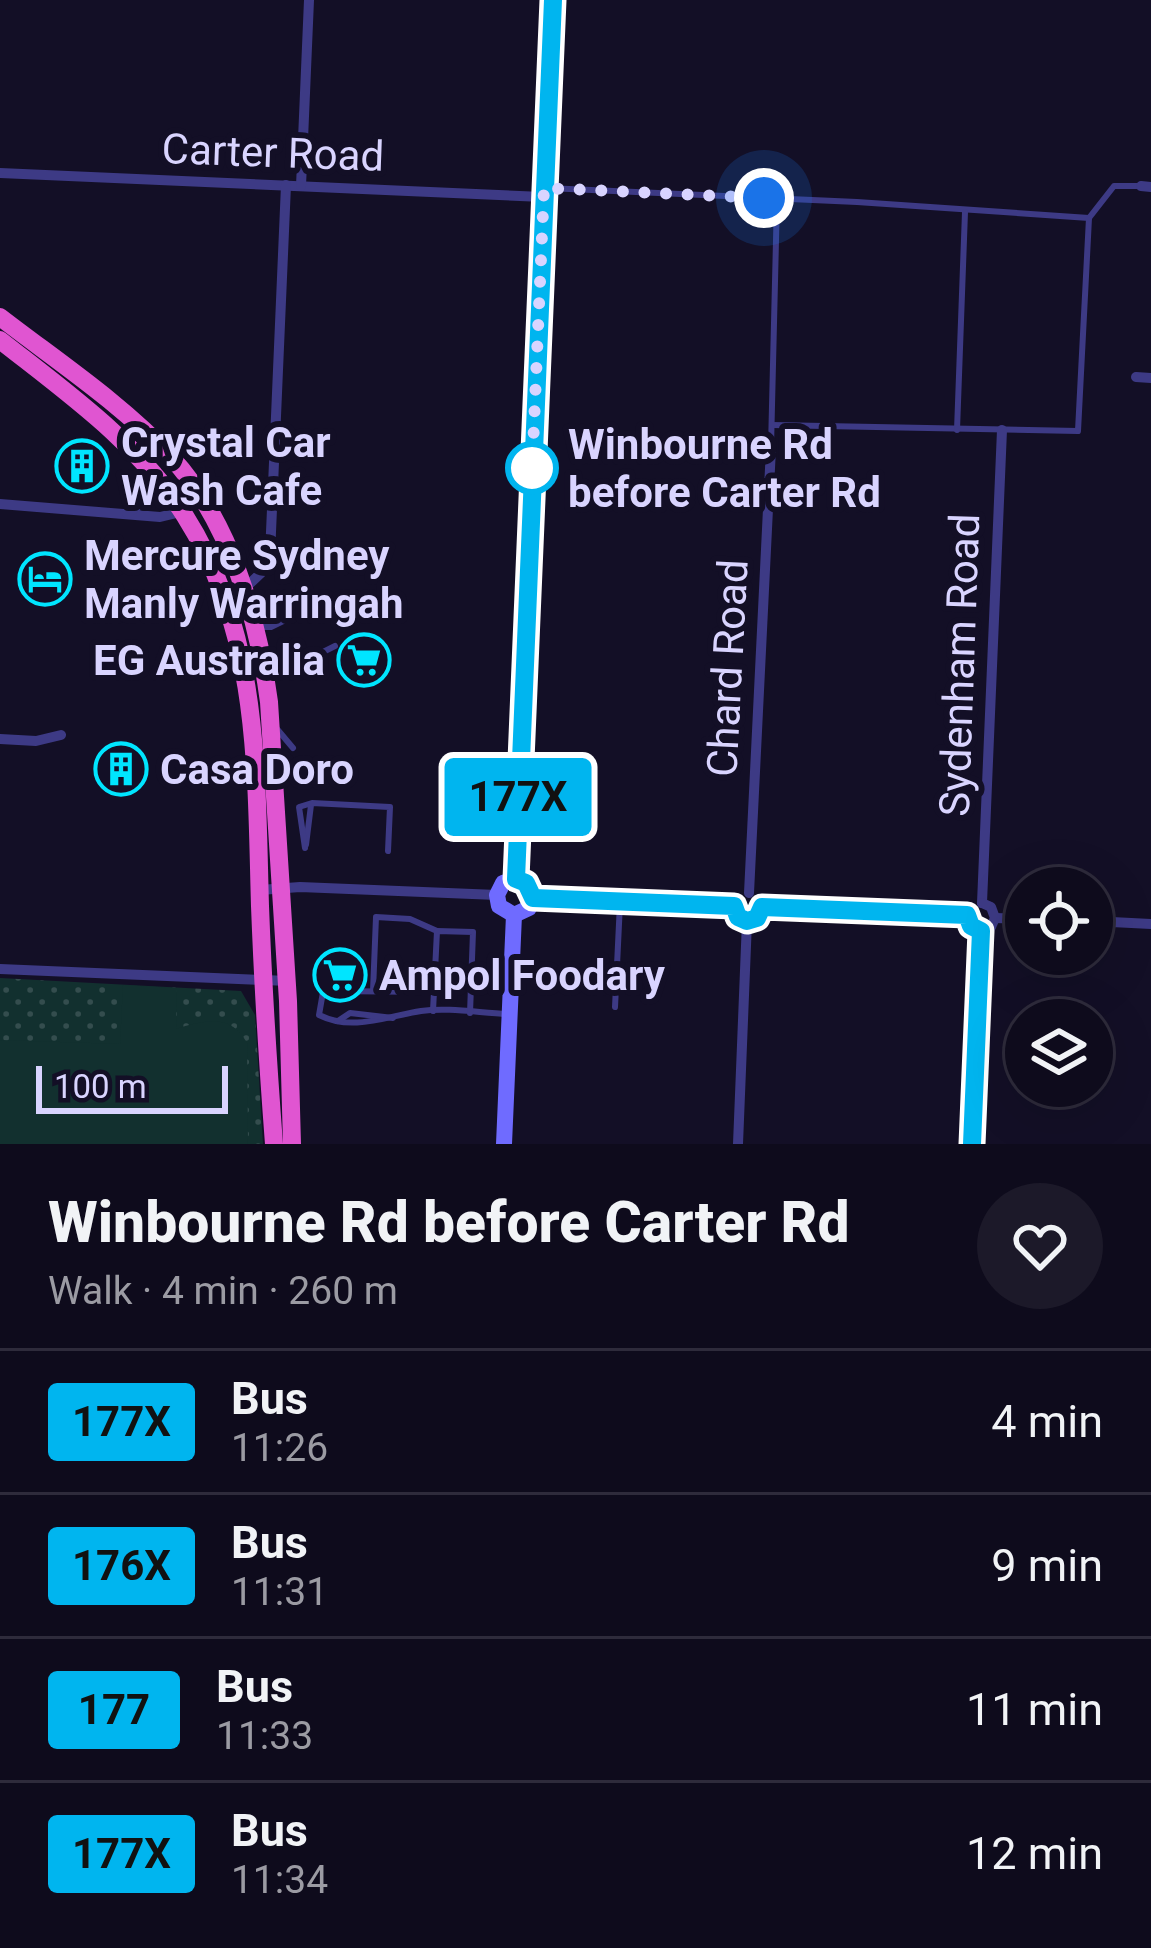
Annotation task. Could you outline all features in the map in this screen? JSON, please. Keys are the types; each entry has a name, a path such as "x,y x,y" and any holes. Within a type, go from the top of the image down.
{"highway":[{"path":"0,317 151,437 189,480 224,542 243,590 265,668 271,722 292,1144"},
{"path":"0,340 114,432 183,512 222,588 243,658 254,745 274,1144"},
{"path":"183,512 189,480"}],"main road":[{"path":"516,879 553,0"},
{"path":"516,879 526,883 533,898 529,908 514,915 503,911 496,895 503,883 516,879"},
{"path":"504,1144 514,915"}],"street":[{"path":"301,186 309,0"},
{"name":"Carter Road","path":"0,173 544,192"},
{"path":"243,590 263,571 271,555 286,185"},
{"path":"1136,377 1151,378"},
{"name":"Sydenham Road","path":"982,903 1002,430"},
{"name":"Chard Road","path":"749,892 771,448"},
{"path":"127,512 150,498 155,479"},
{"path":"0,504 160,518 183,512"},
{"path":"0,739 36,741 61,735"},
{"path":"260,890 496,895"},
{"path":"749,892 762,907 757,918 747,921 738,917 734,906 739,896 749,892"},
{"path":"533,898 734,906"},
{"path":"982,903 991,907 995,918 991,927 981,931 971,926 967,915 971,907 982,903"},
{"path":"762,907 967,915"},
{"path":"995,918 1005,918"},
{"path":"738,1144 747,921"},
{"path":"1113,922 1151,923"},
{"path":"972,1144 981,931"},
{"path":"0,969 287,981"}],"lane":[{"path":"772,425 1078,431 1089,218 1114,186 1146,187"},
{"path":"544,192 937,206 965,212 1089,218"},
{"path":"771,448 777,199"},
{"path":"957,430 965,212"},
{"path":"255,627 272,627 314,605"},
{"path":"265,668 305,661 335,646"},
{"path":"271,722 293,748"},
{"path":"305,848 299,806 312,803 391,807 388,851"},
{"path":"615,1007 620,902"},
{"path":"373,991 376,917 410,919 437,931 473,932 470,1013"},
{"path":"434,1011 437,931"},
{"path":"435,992 323,992 319,1015 338,1021 397,1019 420,1011 510,1014"}],"green space":[{"path":"0,978 241,991 255,1015 263,1144 0,1144"},
{"path":"123,985 177,988 176,1029 216,1021 241,1033 247,1043 248,1144 0,1144 0,1040 120,1044"}],"bus line":[{"name":"177X","path":"553,0 516,879 526,883 533,898 734,906 738,917 747,921 757,918 762,907 967,915 971,926 981,931 972,1144"}],"place":[{"name":"Crystal Car Wash Cafe","path":"82,466"},
{"name":"Winbourne Rd before Carter Rd","path":"532,468"},
{"name":"Mercure Sydney Manly Warringah","path":"45,579"},
{"name":"EG Australia","path":"364,660"},
{"name":"Casa Doro","path":"121,769"},
{"name":"Ampol Foodary","path":"340,975"}],"route":[{"path":"532,468 532,472 544,188 764,198"}]}
